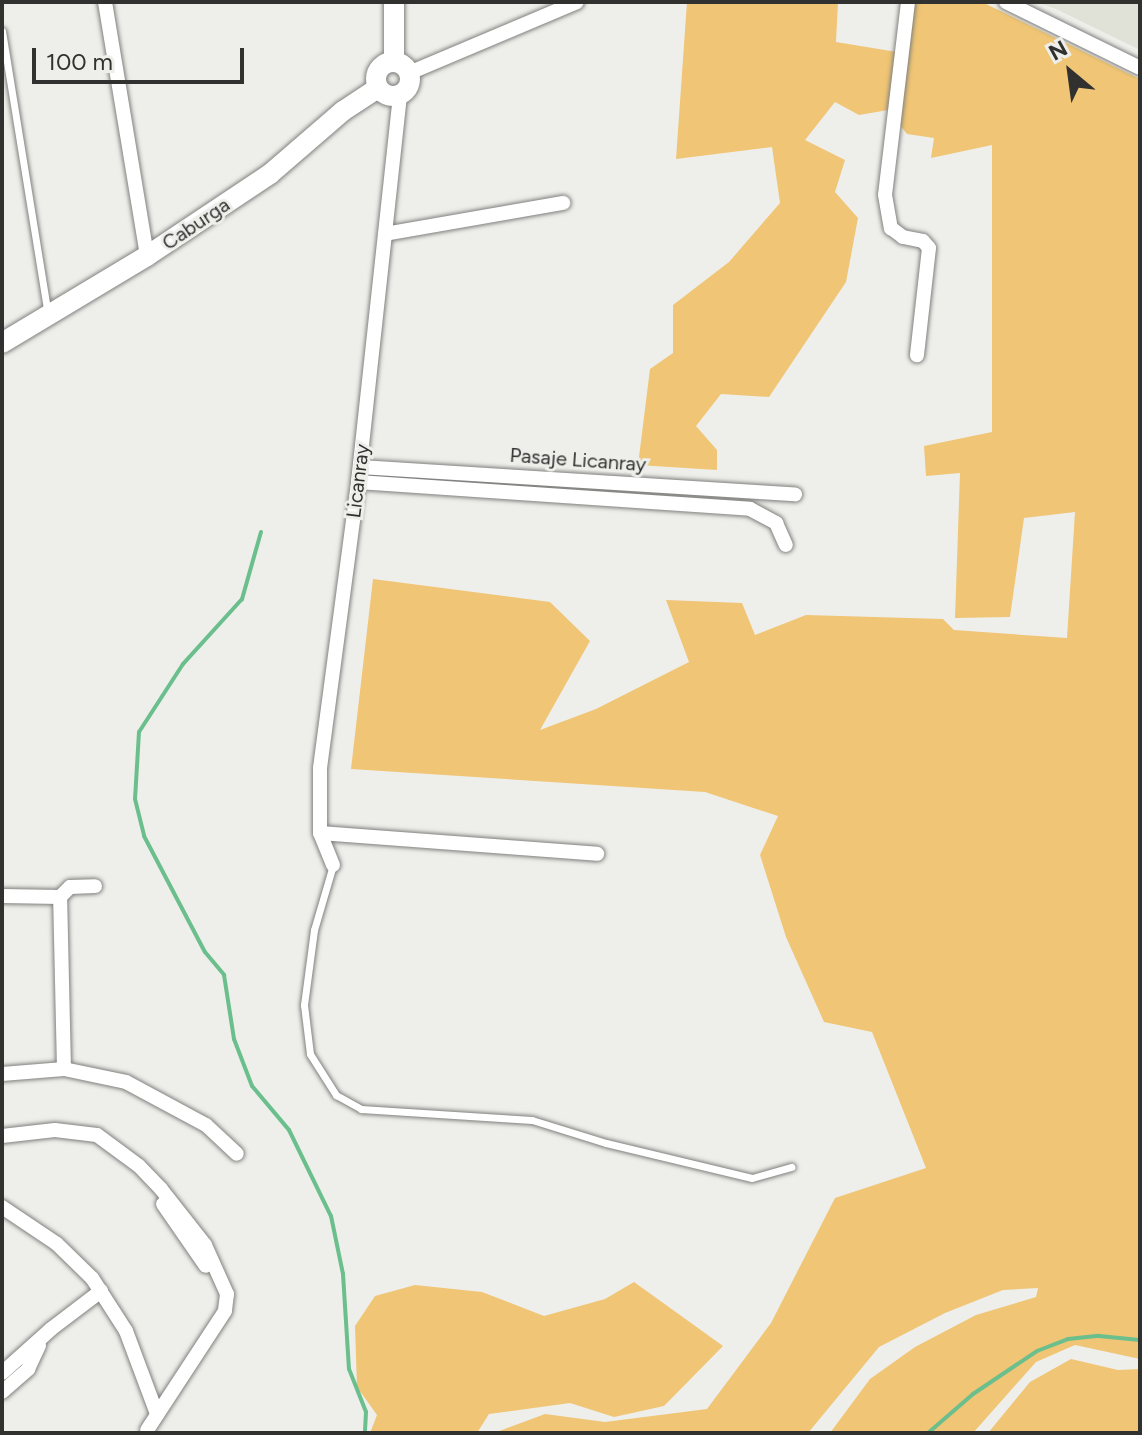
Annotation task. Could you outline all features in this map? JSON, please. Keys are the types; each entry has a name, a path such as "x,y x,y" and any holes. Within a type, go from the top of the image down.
{"street":[{"path":"105,2 147,256"},
{"path":"378,88 390,96 400,94 410,83 401,67 394,2"},
{"path":"401,67 577,2"},
{"path":"908,2 885,195 891,228 903,237 923,241 929,248 917,355"},
{"path":"1006,2 1140,68"},
{"name":"Caburga","path":"2,343 147,256 270,174 343,111 378,88 376,78 380,68 401,67"},
{"name":"Licanray","path":"333,865 320,833 320,768 359,475 400,94"},
{"path":"385,234 563,203"},
{"path":"359,475 750,509 776,523 786,545"},
{"name":"Pasaje Licanray","path":"359,475 795,494"},
{"path":"320,833 597,854"},
{"path":"2,896 60,897 70,887 95,886"},
{"path":"60,897 64,1069"},
{"path":"2,1074 64,1069 106,1076 146,1090 206,1125 237,1154"},
{"path":"2,1136 37,1130 97,1135 139,1166 183,1212 205,1245 223,1283 225,1311 147,1430"},
{"path":"2,1207 57,1244 97,1294 119,1339 142,1402 157,1414"},
{"path":"2,1217 61,1259 97,1294"},
{"path":"2,1373 97,1294"},
{"path":"2,1392 28,1369 37,1355 40,1340"}],"lane":[{"path":"2,31 48,316"},
{"path":"333,865 314,930 304,1005 310,1054 336,1095 361,1109 532,1120 606,1143 752,1178 791,1167"}],"shaded area":[{"path":"687,2 838,2 836,42 903,53 912,2 982,2 1140,79 1140,1359 1075,1345 1036,1362 973,1433 830,1433 870,1379 915,1347 976,1315 1036,1297 1038,1288 1003,1290 945,1313 879,1347 808,1433 494,1433 545,1414 605,1422 707,1409 771,1323 835,1198 926,1168 872,1032 824,1022 786,937 760,855 778,816 705,792 351,769 373,579 550,602 590,641 540,730 596,709 689,662 666,600 742,603 755,635 806,615 943,619 954,630 1067,638 1075,512 1024,518 1010,617 955,618 960,473 926,476 924,446 992,432 992,145 931,158 934,138 907,134 888,110 859,115 835,102 805,140 845,160 835,192 858,218 846,282 769,397 721,394 696,426 717,450 717,470 638,465 650,369 673,353 673,305 729,262 780,203 772,147 676,159"},
{"path":"1036,2 1140,2 1140,50 1056,9"},
{"path":"634,1282 723,1346 664,1406 614,1417 570,1403 489,1414 477,1433 370,1433 377,1415 357,1387 355,1326 375,1296 415,1285 482,1292 544,1316 605,1299"},
{"path":"1071,1359 1118,1370 1140,1369 1140,1433 988,1433 1030,1382"}],"waterway":[{"path":"261,532 242,599 183,664 139,732 135,799 144,836 205,952 224,975 234,1039 252,1086 289,1130 331,1216 343,1274 349,1369 366,1412 365,1433"},
{"path":"928,1433 973,1394 1037,1351 1068,1339 1099,1336 1140,1340"}]}
